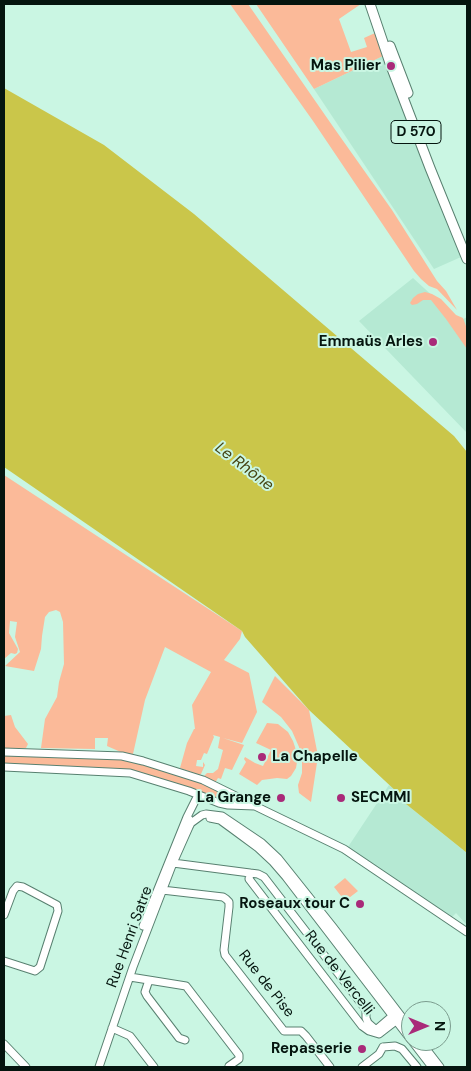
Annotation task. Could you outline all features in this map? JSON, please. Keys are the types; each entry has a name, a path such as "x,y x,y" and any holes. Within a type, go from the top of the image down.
{"main road":[{"name":"D 570","path":"370,4 391,66 467,259"},
{"name":"D 570","path":"375,4 415,112 467,242"}],"street":[{"path":"4,752 122,756 203,780 239,800 256,806 344,848 467,932"},
{"path":"4,766 130,773 219,803 256,806"},
{"path":"133,967 133,956 150,908 191,820 198,795"},
{"path":"191,820 206,814 222,816 265,846 290,873 401,1023"},
{"name":"Rue Henri Satre","path":"99,1067 133,967 191,820"},
{"name":"Rue de Vercelli","path":"173,863 258,874 264,877 364,1007 368,1024 377,1032 383,1047"},
{"name":"Rue de Vercelli","path":"250,873 249,880 362,1026 369,1031 377,1032 397,1016"},
{"path":"4,915 13,891 18,886 24,886 57,905 58,910 40,967 35,971 4,961"},
{"name":"Rue de Pise","path":"162,890 226,898 229,902 229,907 225,954 284,1030 301,1031 330,1067"},
{"path":"130,977 186,986 239,1055 239,1059 229,1067"},
{"path":"149,980 145,992 147,996 179,1038 185,1040"},
{"path":"397,1016 401,1020"},
{"path":"112,1028 130,1036 154,1067"},
{"path":"4,1044 26,1067"},
{"path":"362,1067 379,1054 383,1047 399,1047 417,1067"},
{"path":"419,1051 432,1067"},
{"path":"428,1051 440,1067"}],"shaded area":[{"path":"230,4 248,4 392,210 457,310 437,289 429,286 414,271 313,121"},
{"path":"256,4 361,4 339,19 351,52 367,47 364,38 375,33 383,56 314,89"},
{"path":"383,56 461,257 434,269 314,89"},
{"path":"413,278 460,321 467,317 467,433 359,321"},
{"path":"425,292 441,299 456,315 463,318 467,329 467,349 431,300 423,300 412,305 410,303 418,294"},
{"path":"4,475 242,631 240,639 224,660 249,673 257,712 242,743 223,738 244,745 232,770 225,768 221,779 218,778 215,783 204,776 218,769 223,750 218,748 220,737 213,735 214,737 207,754 204,753 201,760 197,760 196,766 203,767 203,762 205,765 201,774 199,775 180,768 187,743 195,729 192,705 211,672 165,647 145,700 133,754 123,753 107,746 108,738 95,738 95,749 41,748 45,719 57,697 64,664 63,622 60,612 56,610 49,612 45,617 41,649 34,671 5,666 20,652 15,637 17,622 10,621 9,633 18,649 17,653 11,653 4,659"},
{"path":"275,676 309,710 318,756 311,802 299,793 298,785 302,773 302,760 292,731 281,717 262,702"},
{"path":"11,715 15,727 28,744 26,748 4,748 4,716"},
{"path":"267,723 278,724 288,732 298,756 296,768 287,779 262,780 257,785 239,774 246,762 245,757 263,766 271,750 256,743"},
{"path":"4,754 121,758 198,781 236,799 236,802 229,803 130,770 4,765"},
{"path":"389,785 399,794 401,800 467,853 467,925 456,913 451,918 348,847"},
{"path":"345,878 358,891 345,901 334,887"}],"water":[{"name":"Le Rhône","path":"4,88 104,145 194,214 454,436 467,452 467,853 401,800 399,794 309,710 245,637 242,631 4,467"}],"place":[{"name":"Mas Pilier","path":"391,66"},
{"name":"Emmaüs Arles","path":"433,342"},
{"name":"La Chapelle","path":"262,757"},
{"name":"La Grange","path":"281,798"},
{"name":"SECMMI","path":"341,798"},
{"name":"Roseaux tour C","path":"360,904"},
{"name":"Repasserie","path":"362,1049"}]}
